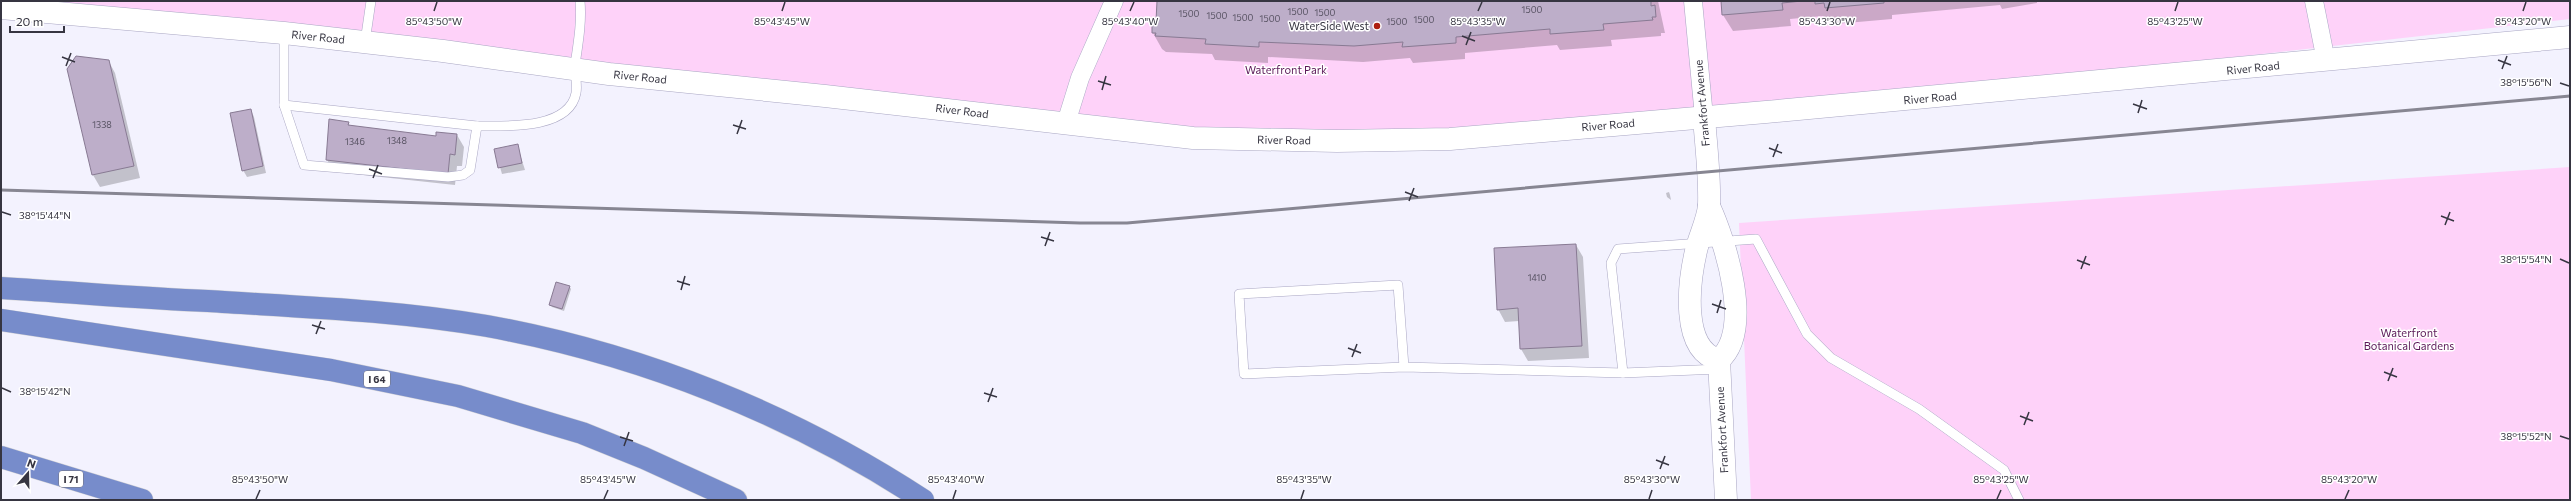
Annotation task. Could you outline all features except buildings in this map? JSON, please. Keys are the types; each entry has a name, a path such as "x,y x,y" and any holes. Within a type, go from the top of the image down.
{"highway":[{"path":"1,288 379,312 487,326 547,339 638,364 738,401 815,437 923,500"},
{"name":"I 64","path":"1,320 331,370 458,396 582,433 644,458 736,500"},
{"name":"I 71","path":"1,457 142,500"}],"street":[{"path":"1066,123 1080,78 1114,1"},
{"name":"Frankfort Avenue","path":"1692,1 1704,117 1709,206 1724,243 1735,307 1732,343 1719,365 1726,500"},
{"path":"2314,1 2326,61"},
{"name":"River Road","path":"1,8 27,5 284,33 575,69 1193,138 1337,141 1450,139 2326,61 2570,37"},
{"name":"Frankfort Avenue","path":"1709,206 1698,245 1689,296 1693,326 1700,347 1719,365"}],"lane":[{"path":"365,42 371,1"},
{"path":"284,105 477,126 507,126 561,116 570,108 576,93 575,69 581,15 580,1"},
{"path":"284,33 284,105 304,166 448,177 463,175 470,170 477,126"},
{"path":"1623,373 1611,263 1618,249 1698,245 1756,239 1807,334 1830,358 1919,409 2004,470 2019,500"},
{"path":"1404,367 1398,285 1239,294 1244,374 1404,367 1623,373 1719,365"}],"green space":[{"name":"Waterfront Park","path":"1,1 2570,1 2570,19 1704,117 1450,139 1193,138"},
{"name":"Waterfront Botanical Gardens","path":"2570,167 2570,500 1751,500 1739,223"}],"railway":[{"path":"1,190 1080,223 1127,223 2570,96"}],"place":[{"name":"WaterSide West","path":"1377,26"}]}
